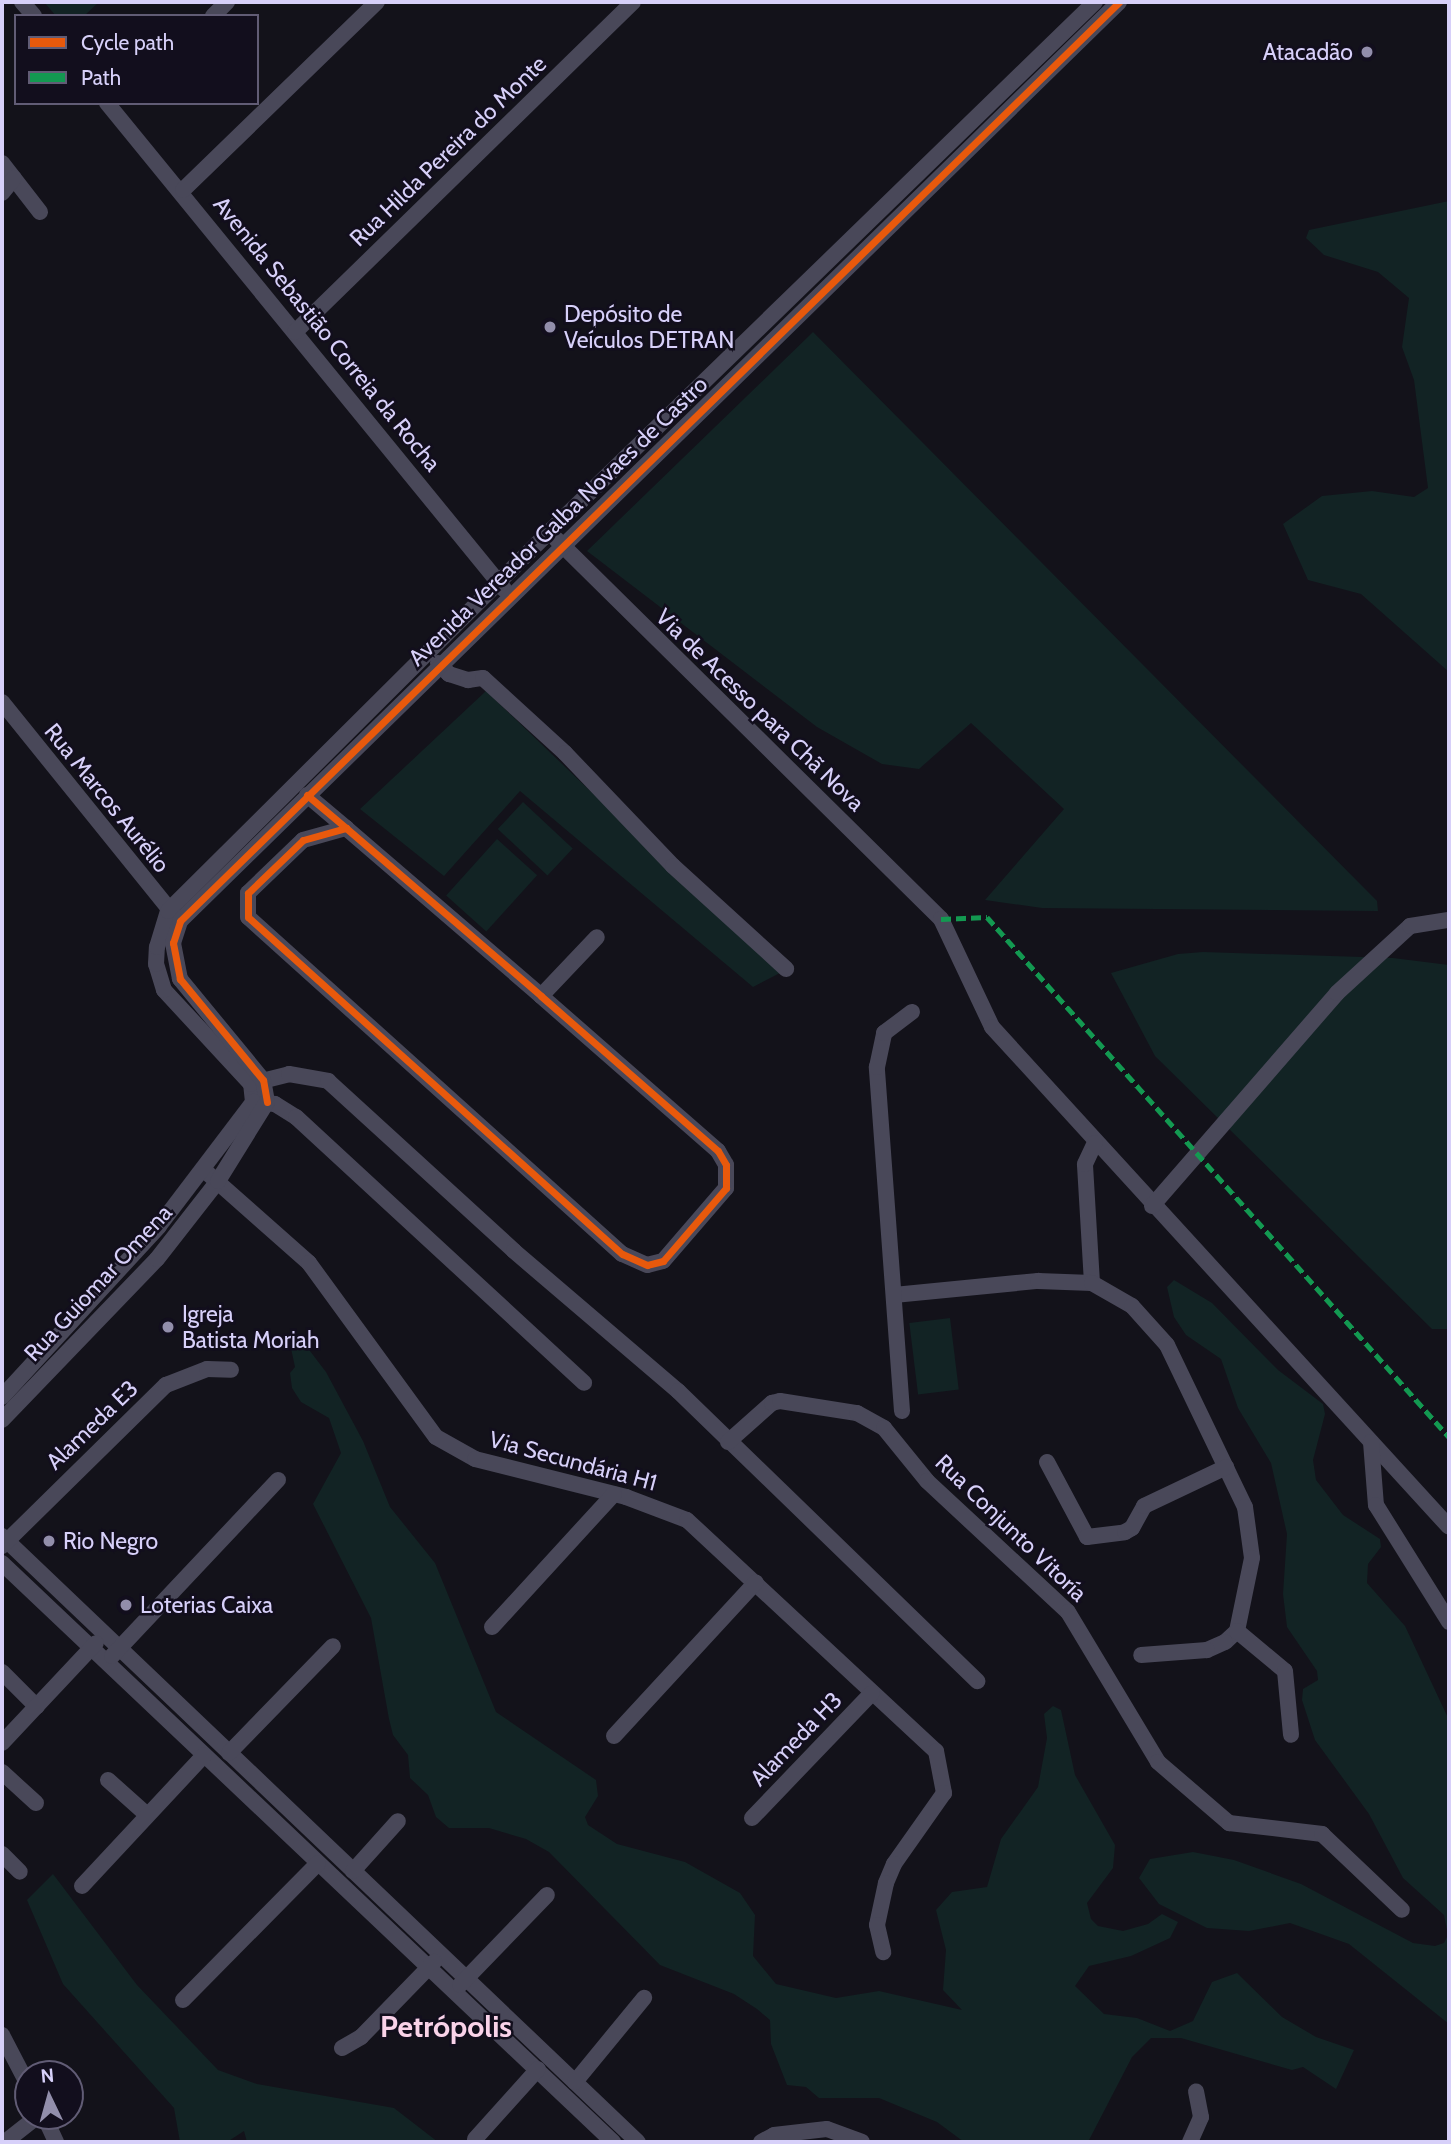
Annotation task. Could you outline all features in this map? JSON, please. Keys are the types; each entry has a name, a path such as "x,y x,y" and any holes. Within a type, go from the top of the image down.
{"street":[{"path":"183,190 377,2"},
{"name":"Rua Hilda Pereira do Monte","path":"295,332 633,2"},
{"name":"Avenida Vereador Galba Novaes de Castro","path":"257,1082 164,990 157,947 174,916 498,582 1095,2"},
{"name":"Avenida Vereador Galba Novaes de Castro","path":"174,916 307,795 438,663 1119,2"},
{"name":"Avenida Sebastião Correia da Rocha","path":"115,106 510,595"},
{"path":"2,163 40,212"},
{"path":"2,193 14,178"},
{"name":"Via de Acesso para Chã Nova","path":"549,532 941,919 992,1027 1095,1143"},
{"path":"438,663 449,674 468,680 483,678 565,753 698,890 786,969"},
{"name":"Rua Marcos Aurélio","path":"2,702 174,916"},
{"path":"307,795 346,828 541,996 718,1151 726,1165 726,1188 663,1261 647,1265 622,1254 248,917 248,893 303,840 346,828"},
{"path":"1152,1206 1337,993 1410,926 1449,920"},
{"path":"541,996 597,937"},
{"path":"902,1410 877,1067 884,1033 912,1012"},
{"path":"584,1383 296,1117 260,1102 257,1082 298,1074 328,1081 514,1251 678,1391 977,1681"},
{"name":"Rua Guiomar Omena","path":"2,1397 143,1244 260,1102"},
{"name":"Rua Guiomar Omena","path":"2,1420 157,1259 218,1181 260,1102"},
{"path":"1093,1283 1085,1164 1095,1143 1449,1527"},
{"name":"Via Secundária H1","path":"204,1170 309,1263 436,1437 475,1459 614,1494 687,1520 928,1742 942,1763 944,1793 894,1864 886,1883 877,1925 883,1952"},
{"path":"894,1295 1038,1281 1093,1283 1132,1306 1167,1345 1226,1466 1251,1529 1252,1558 1237,1631 1207,1650 1140,1656"},
{"name":"Alameda E3","path":"4,1541 166,1385 207,1369 231,1370"},
{"name":"Rua Conjunto Vitoría","path":"729,1442 772,1403 857,1413 884,1428 926,1481 1068,1612 1086,1636 1158,1762 1229,1824 1322,1834 1402,1910"},
{"path":"1371,1442 1376,1505 1449,1622"},
{"path":"1047,1462 1087,1537 1125,1532 1132,1528 1144,1506 1226,1466"},
{"path":"106,1663 278,1480"},
{"path":"492,1627 614,1494"},
{"path":"4,1541 638,2142"},
{"path":"2,1563 89,1650 205,1755 613,2142"},
{"path":"614,1736 755,1582"},
{"path":"1237,1631 1285,1671 1291,1735"},
{"path":"2,1743 103,1635"},
{"path":"229,1753 333,1646"},
{"path":"2,1672 37,1707"},
{"name":"Alameda H3","path":"752,1818 873,1693"},
{"path":"82,1886 146,1814 205,1755"},
{"path":"2,1772 36,1803"},
{"path":"108,1780 146,1814"},
{"path":"353,1871 398,1821"},
{"path":"2,1854 20,1872"},
{"path":"183,2000 318,1863"},
{"path":"453,1992 547,1895"},
{"path":"342,2048 361,2037 441,1955"},
{"path":"575,2082 644,1998"},
{"path":"2,2035 15,2060"},
{"path":"475,2139 538,2069"},
{"path":"1190,2142 1201,2118 1196,2091"},
{"path":"761,2142 774,2135 827,2129 862,2142"},
{"path":"5,2142 20,2130"}],"shaded area":[{"path":"44,2 99,2 86,14 54,14"},
{"path":"1449,201 1449,672 1361,594 1308,580 1283,524 1322,496 1372,491 1414,497 1428,488 1414,380 1402,347 1409,298 1378,272 1324,255 1306,238 1309,230"},
{"path":"813,332 1377,901 1378,911 1042,908 985,900 1064,809 971,723 919,769 882,764 817,727 587,551"},
{"path":"486,691 780,973 753,987 520,791 444,876 360,809"},
{"path":"523,802 573,848 547,875 498,829"},
{"path":"497,839 537,875 486,932 446,895"},
{"path":"1203,952 1393,958 1449,965 1449,1329 1432,1329 1155,1056 1111,973 1178,954"},
{"path":"1174,1280 1212,1303 1278,1370 1323,1404 1325,1414 1313,1460 1316,1480 1343,1515 1380,1539 1381,1547 1368,1564 1367,1583 1405,1626 1449,1720 1449,2024 1349,1944 1290,1923 1249,1931 1207,1928 1159,1904 1139,1878 1150,1859 1193,1852 1234,1860 1301,1884 1413,1943 1435,1946 1444,1943 1448,1935 1444,1915 1403,1878 1369,1814 1315,1740 1302,1700 1303,1689 1318,1680 1317,1671 1287,1627 1283,1594 1287,1534 1271,1463 1238,1408 1221,1359 1186,1335 1174,1317 1167,1287"},
{"path":"950,1318 959,1389 918,1394 909,1323"},
{"path":"297,1334 326,1372 363,1441 390,1507 435,1563 496,1712 596,1780 598,1796 585,1817 588,1825 617,1844 685,1862 740,1893 755,1915 753,1956 776,1984 836,1998 879,1991 962,2010 943,1990 946,1950 936,1910 952,1892 987,1887 1001,1839 1038,1787 1047,1738 1044,1714 1053,1706 1061,1710 1075,1775 1115,1845 1113,1868 1087,1903 1091,1919 1098,1926 1123,1931 1148,1924 1162,1914 1178,1922 1170,1938 1131,1956 1089,1966 1075,1986 1104,2014 1137,2018 1170,2031 1193,2021 1212,1982 1237,1973 1282,2017 1316,2037 1354,2050 1336,2089 1303,2067 1292,2070 1181,2038 1151,2038 1132,2057 1088,2142 964,2142 937,2122 879,2098 819,2098 806,2087 787,2085 771,2044 770,2020 757,2009 734,1994 660,1965 549,1852 526,1839 489,1828 449,1828 436,1817 428,1795 410,1778 408,1755 393,1735 389,1719 371,1618 313,1504 341,1453 329,1418 301,1402 292,1388 290,1373 295,1367 289,1339"},
{"path":"53,1874 137,1985 218,2070 257,2084 394,2108 438,2142 247,2142 244,2131 227,2142 180,2142 174,2108 63,1984 27,1900"}],"marked path":[{"path":"941,919 987,917 1449,1437"}],"cycle path":[{"path":"267,1102 263,1080 180,979 173,943 180,921 1119,2"},
{"path":"307,795 346,828 541,996 718,1151 726,1165 726,1188 663,1261 647,1265 622,1254 248,917 248,893 303,840 346,828"}],"place":[{"name":"Atacadão","path":"1367,52"},
{"name":"Depósito de Veículos DETRAN","path":"550,327"},
{"name":"Igreja Batista Moriah","path":"168,1327"},
{"name":"Rio Negro","path":"49,1541"},
{"name":"Loterias Caixa","path":"126,1605"}],"district":[{"name":"Petrópolis","path":"446,2027"}]}
